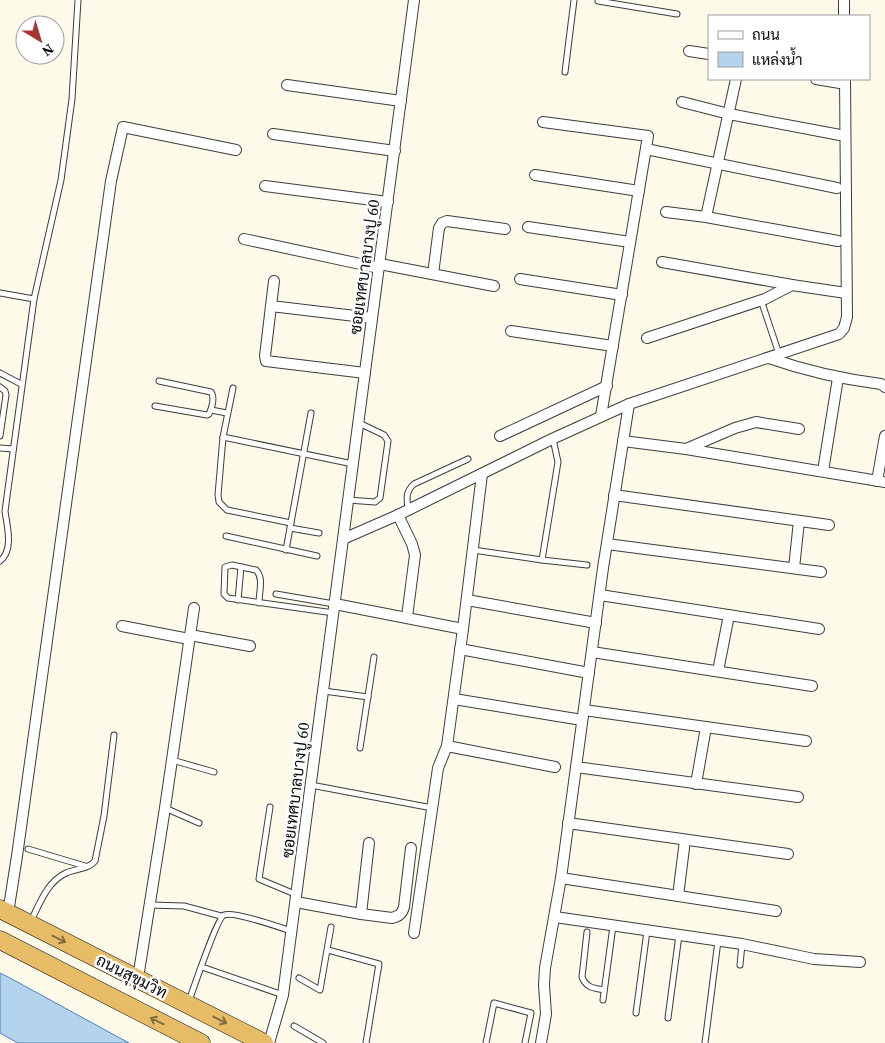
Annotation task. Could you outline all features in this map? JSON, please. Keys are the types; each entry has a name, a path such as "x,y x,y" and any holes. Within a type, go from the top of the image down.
{"highway":[{"name":"ถนนสุขุมวิท","path":"4,911 264,1043"},
{"name":"ถนนสุขุมวิท","path":"2,944 175,1037 201,1043"}],"street":[{"name":"ซอยเทศบาลบางปู 60","path":"269,1043 282,995 292,931 414,0"},
{"path":"844,0 844,15"},
{"path":"689,51 708,54"},
{"path":"706,217 736,80"},
{"path":"343,539 398,515 552,439 628,404 839,334 844,328 847,317 842,81 829,80"},
{"path":"287,85 401,101"},
{"path":"682,102 729,114 840,135"},
{"path":"543,122 648,136 601,416"},
{"path":"4,911 19,847 111,182 122,127 236,150"},
{"path":"273,134 395,151"},
{"path":"646,149 837,188"},
{"path":"535,175 639,191"},
{"path":"265,186 388,202"},
{"path":"666,212 706,217 838,242"},
{"path":"433,274 439,228 442,223 447,221 504,228"},
{"path":"528,227 630,242"},
{"path":"244,239 494,286"},
{"path":"662,262 846,293"},
{"path":"520,279 622,295"},
{"path":"274,281 266,360 365,374"},
{"path":"647,338 761,300 792,285"},
{"path":"271,306 372,318"},
{"path":"512,331 613,346"},
{"path":"769,358 798,368 838,378 881,384 885,387"},
{"path":"823,471 838,378"},
{"path":"500,436 606,386"},
{"path":"541,1043 546,1014 545,968 561,878 628,404"},
{"path":"686,449 734,428 756,422 799,429"},
{"path":"623,441 686,449 881,482 885,436"},
{"path":"414,933 438,768 447,746 454,699 482,474"},
{"path":"614,495 829,525"},
{"path":"398,515 412,544 415,555 407,617"},
{"path":"794,568 799,521"},
{"path":"607,544 821,572"},
{"path":"600,595 819,629"},
{"path":"467,600 596,623"},
{"path":"138,978 194,608"},
{"path":"334,609 407,617 463,629"},
{"path":"718,672 729,615"},
{"path":"122,626 250,646"},
{"path":"460,649 589,673"},
{"path":"592,652 812,686"},
{"path":"454,699 583,715 706,727 806,741"},
{"path":"696,784 706,727"},
{"path":"447,746 554,767"},
{"path":"576,767 798,797"},
{"path":"568,823 788,854"},
{"path":"678,896 685,840"},
{"path":"361,914 369,843"},
{"path":"296,898 361,914 392,918 399,916 402,912 411,848"},
{"path":"561,878 776,911"},
{"path":"555,917 718,940 814,959 860,962"}],"lane":[{"path":"0,561 4,558 7,550 5,511 34,299 61,180 72,99 78,0"},
{"path":"565,72 574,0"},
{"path":"597,0 677,14"},
{"path":"0,294 34,299"},
{"path":"761,300 779,354"},
{"path":"0,372 22,384"},
{"path":"155,406 207,415 210,414 211,410 213,397 210,392 159,381"},
{"path":"0,387 5,390 6,395 0,436"},
{"path":"233,388 223,437 219,502 227,510 319,533"},
{"path":"211,410 227,413"},
{"path":"286,550 311,413"},
{"path":"348,500 378,501 388,441 384,435 358,423"},
{"path":"223,437 353,464"},
{"path":"542,560 558,462 552,439"},
{"path":"0,448 13,450"},
{"path":"408,510 408,489 414,484 468,459"},
{"path":"226,536 317,556"},
{"path":"473,550 587,565"},
{"path":"258,603 260,574 256,570 241,567 228,565 225,567 225,597 258,603 334,609"},
{"path":"238,600 241,567"},
{"path":"276,594 334,609"},
{"path":"360,748 374,657"},
{"path":"324,690 368,697"},
{"path":"29,924 48,887 65,874 92,864 98,851 114,736"},
{"path":"172,760 214,772"},
{"path":"311,785 427,807"},
{"path":"270,807 259,879 296,898"},
{"path":"165,808 199,823"},
{"path":"28,850 85,866"},
{"path":"150,905 184,906 221,916 226,914 238,915 292,931"},
{"path":"188,1004 221,916"},
{"path":"603,1000 613,926"},
{"path":"298,978 320,990 328,950 330,927"},
{"path":"636,1013 647,931"},
{"path":"587,932 582,977 588,987 604,990"},
{"path":"668,1018 679,935"},
{"path":"705,1043 718,940"},
{"path":"740,965 742,944"},
{"path":"328,950 379,964 366,1043"},
{"path":"202,966 282,995"},
{"path":"486,1043 494,1003 531,1013 525,1043"},
{"path":"294,1026 323,1043"}],"water":[{"path":"0,973 129,1043 18,1043 0,1033"}]}
